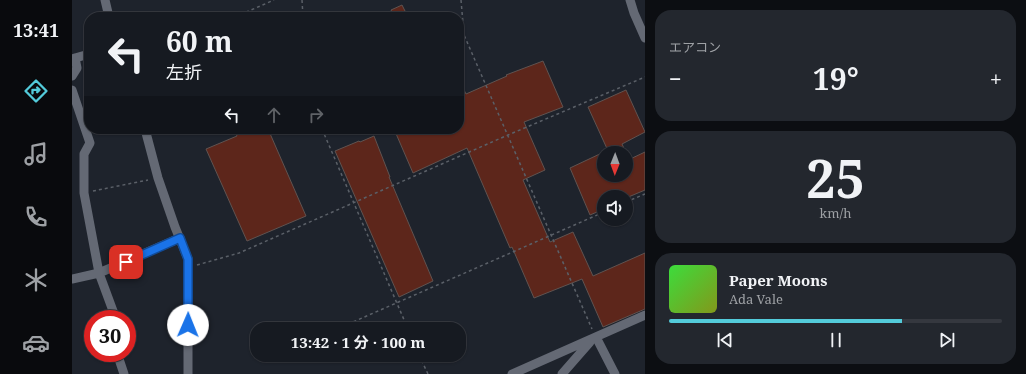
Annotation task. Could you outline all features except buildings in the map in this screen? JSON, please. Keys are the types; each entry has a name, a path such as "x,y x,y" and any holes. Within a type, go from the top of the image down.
{"street":[{"path":"105,0 108,12"},
{"path":"630,0 645,38"},
{"path":"72,76 77,68 73,59 84,56"},
{"path":"72,90 84,125"},
{"path":"87,134 90,143 84,154 84,192 98,273 112,310"},
{"path":"146,134 158,178 188,259 188,374"},
{"path":"72,279 98,273 180,238"},
{"path":"512,374 645,315"},
{"path":"562,374 594,338"},
{"path":"594,338 615,374"},
{"path":"120,362 124,374"}],"path":[{"path":"246,12 274,0"},
{"path":"302,0 303,12"},
{"path":"461,0 462,12"},
{"path":"464,35 594,338"},
{"path":"189,267 239,253 645,77"},
{"path":"324,134 405,322"},
{"path":"84,192 158,178"},
{"path":"633,199 645,194"},
{"path":"354,322 597,215"},
{"path":"422,362 428,374"}],"route":[{"path":"126,262 180,238 188,259 188,325"}]}
